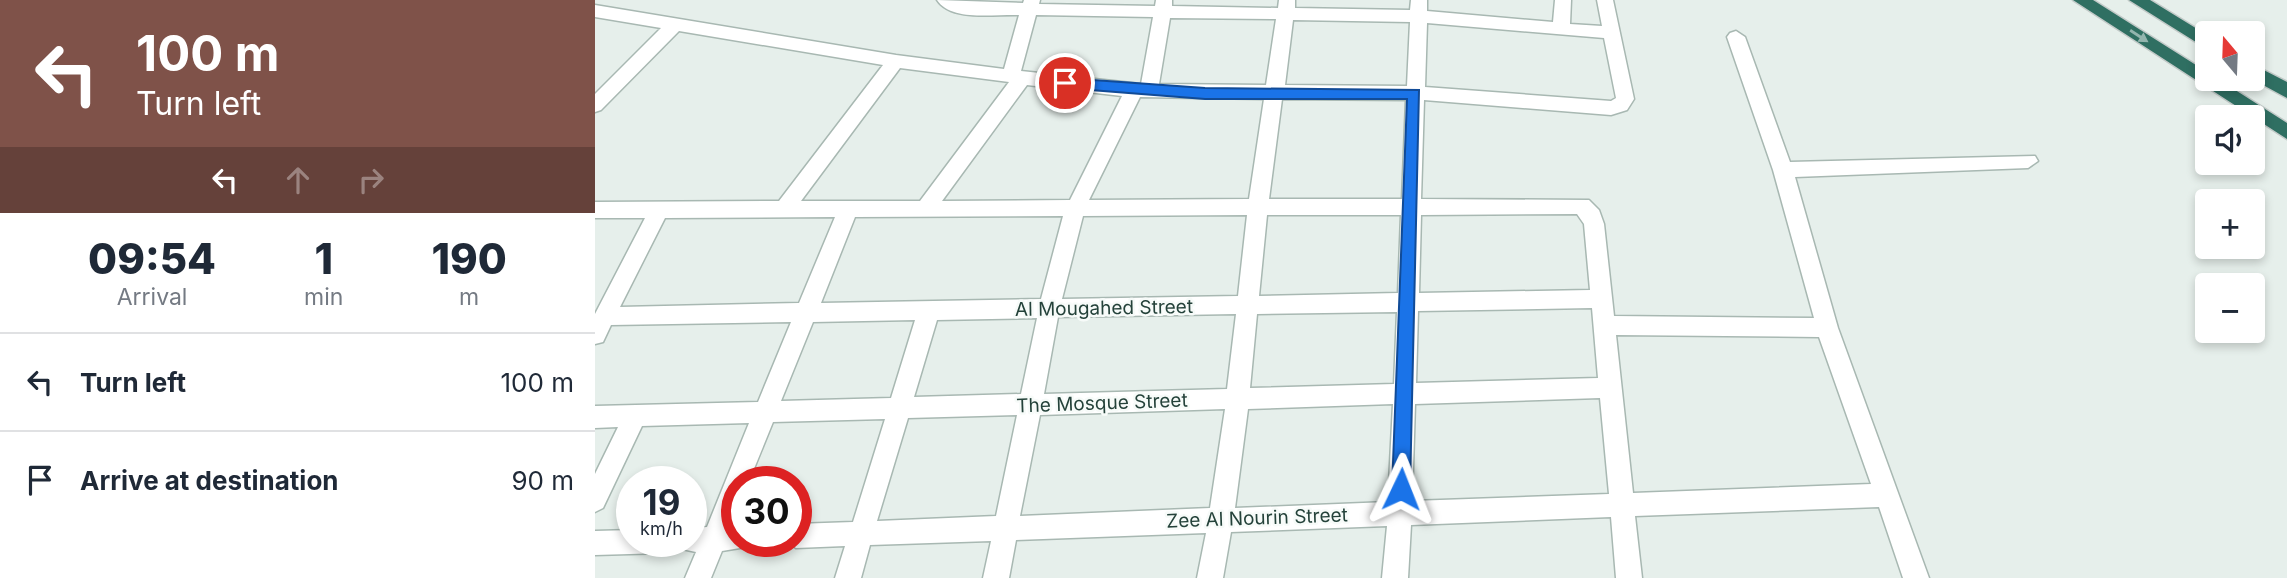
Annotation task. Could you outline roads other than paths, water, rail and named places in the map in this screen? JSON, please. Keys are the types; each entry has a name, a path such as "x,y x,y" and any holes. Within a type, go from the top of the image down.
{"highway":[{"path":"2081,0 2287,132"},
{"path":"2137,0 2195,36"},
{"path":"2265,78 2287,91"}],"street":[{"path":"945,0 949,5 960,8 1031,4 1419,8 1561,29 1613,33"},
{"path":"1561,29 1563,0"},
{"path":"595,11 897,61 1142,90 1276,94 1414,93 1615,107 1625,99 1605,0"},
{"path":"926,208 1017,77 1031,4"},
{"path":"996,578 1049,309 1075,209 1142,90 1163,6"},
{"path":"1210,578 1222,519 1250,305 1258,205 1287,7"},
{"path":"1395,578 1401,513 1419,8"},
{"path":"595,105 675,24"},
{"path":"1736,37 1783,170 1827,328 1916,578"},
{"path":"785,208 897,61"},
{"path":"1783,170 2028,161"},
{"path":"595,210 1075,209 1410,204 1582,206 1592,216 1594,224 1629,578"},
{"path":"744,466 849,208"},
{"path":"595,335 659,209"},
{"name":"Al Mougahed Street","path":"605,316 1602,299"},
{"path":"849,578 929,310"},
{"path":"1604,325 1827,328"},
{"name":"The Mosque Street","path":"595,417 1610,388"},
{"path":"595,500 635,416"},
{"name":"Zee Al Nourin Street","path":"812,535 1885,495"},
{"path":"698,578 721,522"},
{"path":"595,543 616,542"}]}
